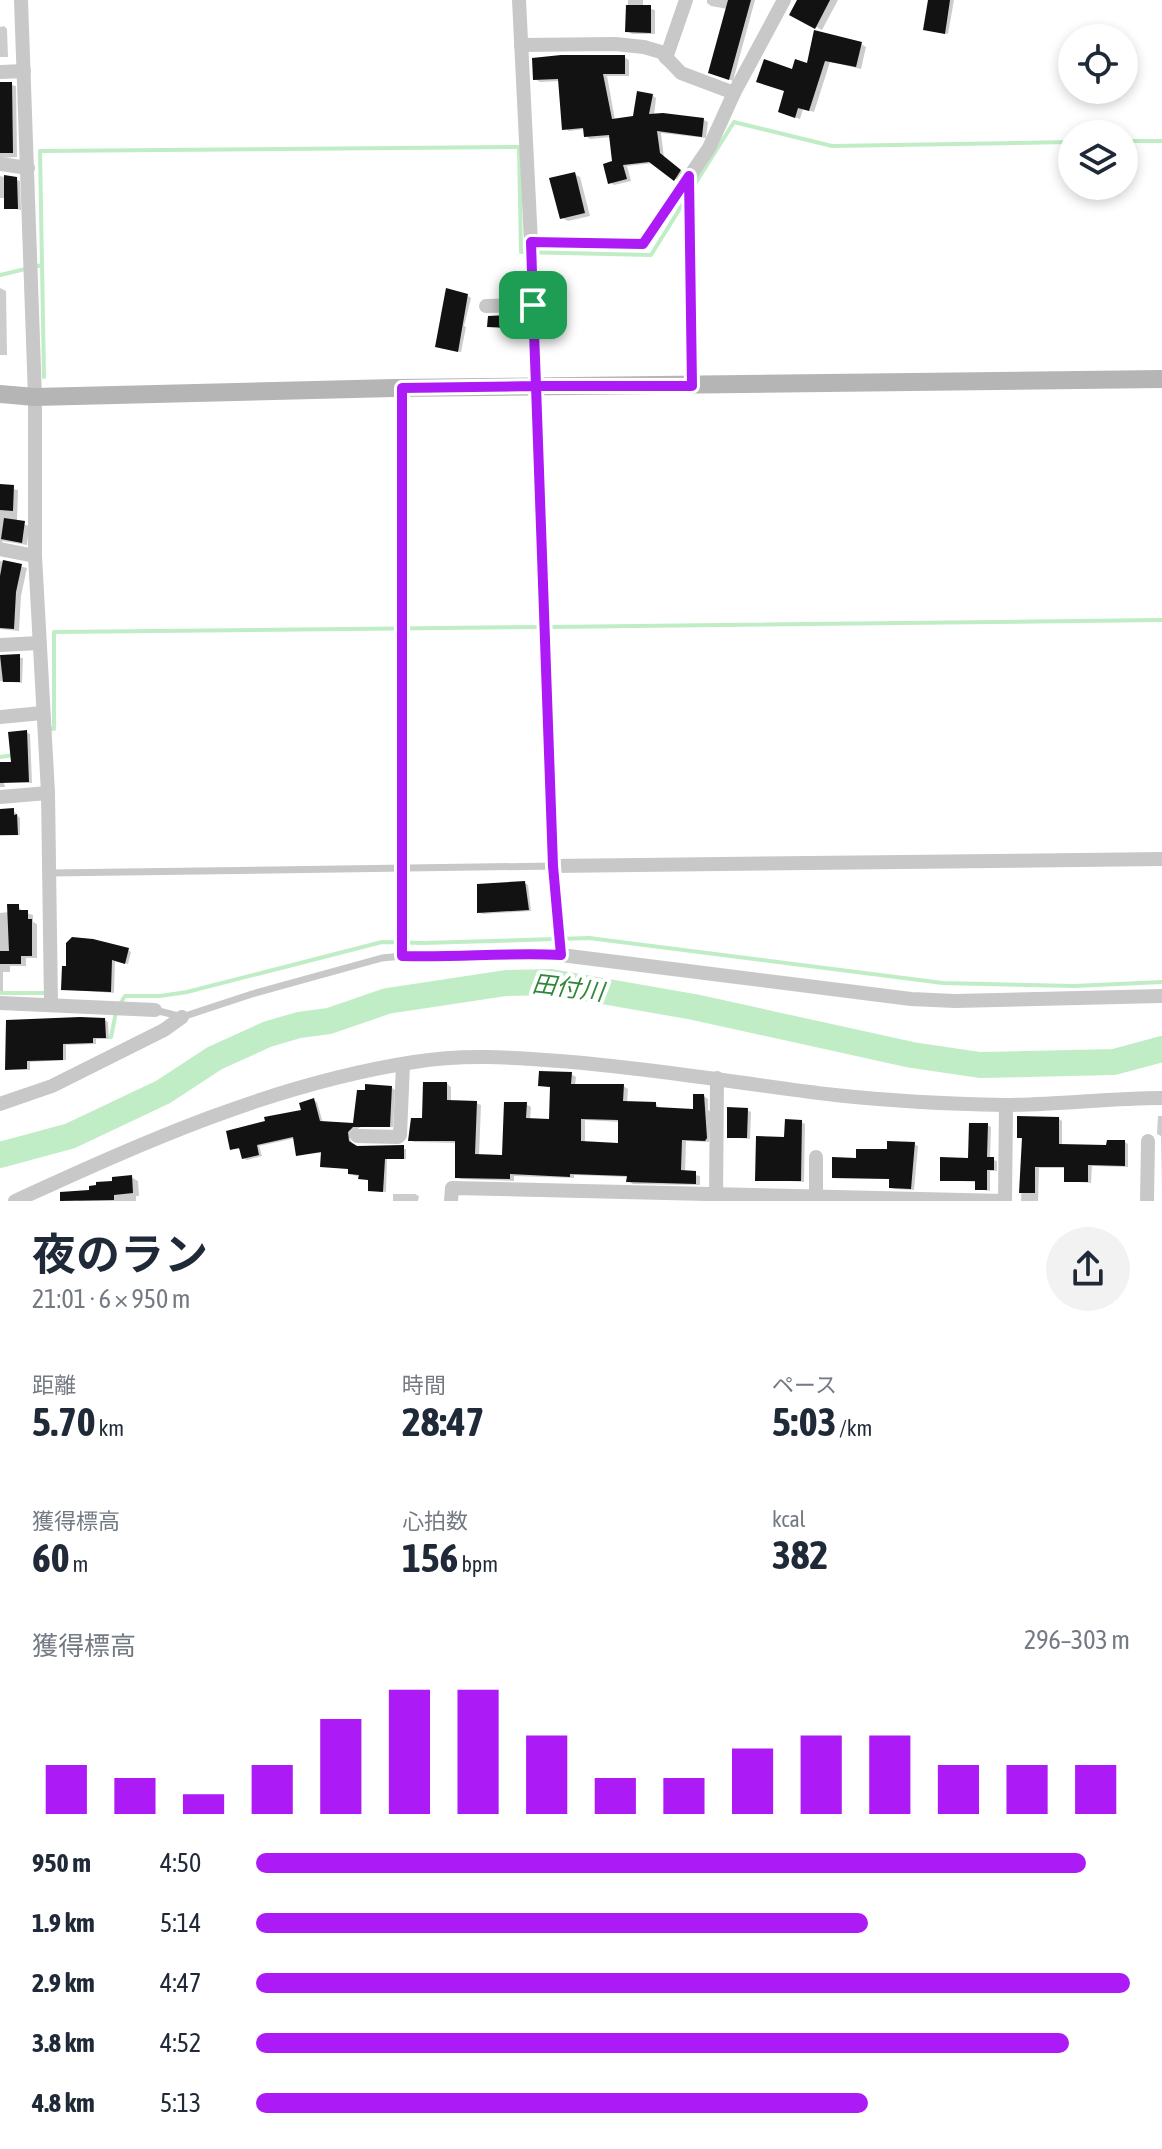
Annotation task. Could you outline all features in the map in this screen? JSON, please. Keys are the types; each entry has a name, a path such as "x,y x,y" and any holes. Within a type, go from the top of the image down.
{"street":[{"path":"21,0 35,397 35,556 48,793 51,1004"},
{"path":"519,0 531,242 553,866 1162,859"},
{"path":"666,58 686,0"},
{"path":"531,242 643,244 709,148 734,93 784,0"},
{"path":"521,45 615,44 661,52 681,73 734,93"},
{"path":"0,72 24,71"},
{"path":"0,164 28,168"},
{"path":"689,176 692,386"},
{"path":"486,306 533,305"},
{"path":"0,394 35,397 402,388 1162,379"},
{"path":"0,549 35,556"},
{"path":"0,645 39,643"},
{"path":"0,717 42,713"},
{"path":"0,797 48,793"},
{"path":"402,956 561,955 911,999 955,1001 1162,996"},
{"path":"0,1003 155,1010"},
{"path":"0,1104 52,1086 164,1030 182,1017"},
{"path":"15,1201 124,1151 238,1105 301,1086 403,1064 484,1056 590,1063 835,1095 1006,1105 1162,1098"},
{"path":"357,1136 400,1135 403,1064"},
{"path":"716,1198 717,1078"},
{"path":"451,1201 452,1188 716,1198 1005,1201 1006,1105"},
{"path":"1147,1201 1148,1141"},
{"path":"816,1157 816,1197"}],"lane":[{"path":"155,1010 182,1017 252,994 382,958 402,956 402,388"},
{"path":"50,873 553,866 561,955"}],"building":[{"path":"728,0 751,0 729,80 708,73"},
{"path":"797,0 830,0 815,29 789,15"},
{"path":"928,0 950,0 945,34 923,30"},
{"path":"626,5 651,5 651,33 625,32"},
{"path":"814,30 862,42 856,67 825,61 809,111 798,108 795,118 778,112 784,91 756,82 764,59 792,69 795,59 807,63"},
{"path":"625,55 625,74 603,74 612,119 633,116 637,91 653,94 649,114 704,118 702,137 657,131 660,153 681,170 674,181 649,162 623,165 627,179 608,184 603,164 612,161 609,135 584,137 583,128 562,130 558,79 533,80 532,58"},
{"path":"0,82 12,82 13,153 0,153"},
{"path":"575,172 585,213 560,219 549,178"},
{"path":"4,175 17,177 18,209 4,209"},
{"path":"446,288 468,294 458,352 435,347"},
{"path":"511,315 510,328 487,327 488,316"},
{"path":"0,484 14,485 13,511 0,510"},
{"path":"4,518 25,521 22,543 1,539"},
{"path":"3,560 22,564 16,592 14,629 0,628"},
{"path":"20,654 20,682 3,682 0,655"},
{"path":"27,730 29,782 0,783 0,762 11,762 8,732"},
{"path":"14,808 18,835 0,835 0,809"},
{"path":"525,881 529,910 477,913 477,884"},
{"path":"7,904 19,904 19,910 28,910 28,919 32,919 32,956 21,956 21,964 0,964 0,951 9,951"},
{"path":"72,937 129,948 125,964 112,960 111,992 61,990 62,966 66,966 66,943"},
{"path":"105,1018 106,1038 93,1038 93,1043 63,1044 63,1060 27,1061 27,1069 5,1070 6,1020"},
{"path":"539,1071 572,1072 571,1084 624,1084 623,1101 656,1102 656,1107 693,1109 693,1094 704,1094 707,1138 705,1141 682,1140 681,1170 696,1171 696,1184 626,1182 627,1176 570,1174 570,1177 510,1174 510,1179 455,1178 455,1141 408,1141 411,1118 422,1118 423,1082 447,1082 447,1100 477,1101 475,1154 502,1155 504,1102 527,1102 526,1118 549,1119 550,1087 538,1086","holes":["581,1119 618,1120 618,1143 581,1141"]},
{"path":"365,1084 392,1086 390,1127 353,1127 348,1132 349,1141 357,1146 404,1145 404,1159 385,1159 383,1192 368,1191 368,1180 348,1174 348,1169 320,1167 321,1152 296,1156 293,1137 257,1145 259,1155 242,1159 239,1148 230,1150 226,1131 265,1121 264,1117 301,1110 299,1103 314,1098 320,1121 353,1123 357,1090 365,1090"},
{"path":"727,1107 748,1108 747,1138 727,1138"},
{"path":"1017,1116 1059,1117 1059,1144 1106,1145 1107,1140 1125,1140 1125,1166 1088,1165 1088,1182 1064,1182 1064,1167 1035,1167 1035,1193 1019,1193 1022,1138 1017,1138"},
{"path":"785,1119 802,1120 801,1181 755,1181 756,1136 784,1137"},
{"path":"969,1123 988,1123 987,1157 994,1157 994,1170 987,1170 987,1190 975,1190 975,1181 940,1181 940,1157 968,1158"},
{"path":"887,1141 915,1142 911,1189 889,1188 889,1179 832,1178 832,1157 856,1158 856,1149 887,1149"},
{"path":"132,1175 133,1193 114,1195 114,1200 60,1201 60,1192 89,1190 89,1186 96,1185 96,1182"}],"waterway":[{"path":"695,184 734,122 832,146 1058,142"},
{"path":"1138,141 1162,141"},
{"path":"44,377 40,151 519,147 521,252 651,255 684,202"},
{"path":"0,275 42,265"},
{"path":"549,627 1162,620"},
{"path":"47,728 54,729 54,632 540,627"},
{"path":"0,757 14,755"},
{"path":"120,1004 125,996 187,992 382,942 589,938 943,983 1074,986 1162,982"},
{"name":"田付川","path":"0,1155 70,1136 163,1092 215,1058 268,1034 329,1021 387,1001 506,983 551,982 694,1007 912,1055 980,1065 1114,1062 1162,1049"},
{"path":"0,993 46,993"},
{"path":"111,1037 116,1012"}],"route":[{"path":"533,305 531,242 643,244 689,176 692,386 536,386 553,866 561,955 402,956 402,388 536,386 533,305"}]}
